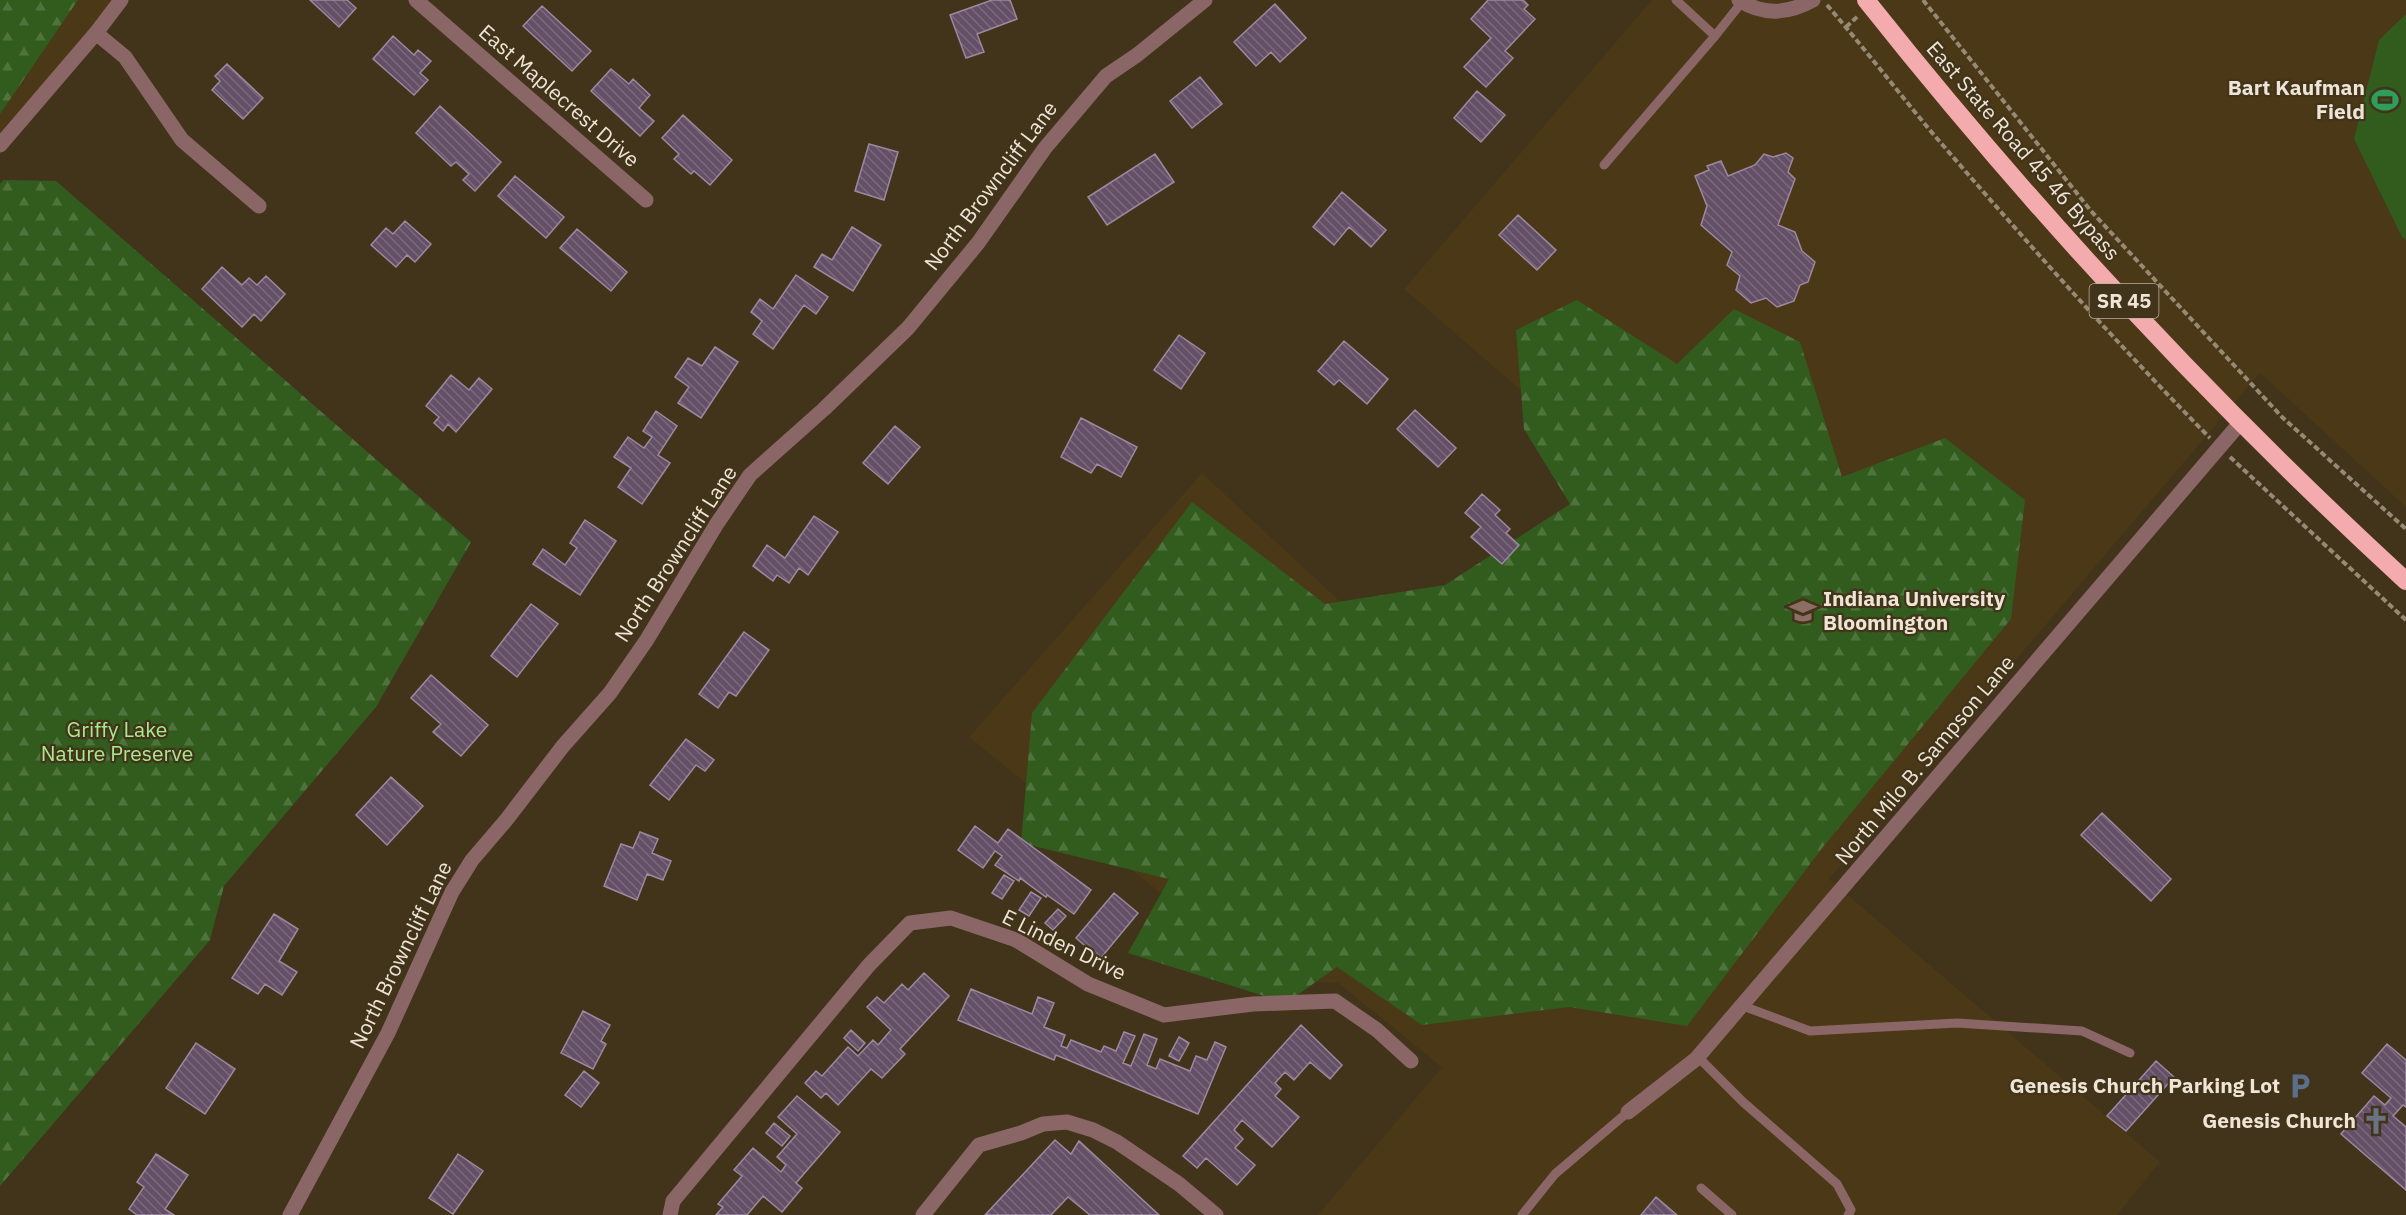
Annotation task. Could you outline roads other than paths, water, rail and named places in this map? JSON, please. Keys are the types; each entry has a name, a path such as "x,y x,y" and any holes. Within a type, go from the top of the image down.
{"highway":[{"name":"East State Road 45 46 Bypass","path":"1866,0 1977,135 2157,337 2241,422 2406,581"}],"street":[{"path":"0,145 96,33 121,0"},
{"name":"East Maplecrest Drive","path":"416,0 646,201"},
{"name":"North Browncliff Lane","path":"290,1215 388,1033 452,892 472,860 563,746 610,693 646,641 716,525 750,475 824,409 908,328 978,243 1045,148 1106,76 1137,55 1205,0"},
{"path":"1741,1 1762,10 1776,12 1800,7 1813,0"},
{"path":"96,33 125,57 182,140 259,206"},
{"name":"North Milo B. Sampson Lane","path":"1628,1112 1698,1057 2241,422"},
{"name":"E Linden Drive","path":"670,1215 673,1201 868,965 910,923 951,918 1016,940 1088,984 1164,1015 1253,1005 1335,1001 1377,1030 1411,1061"},
{"path":"923,1215 979,1146 1043,1124 1067,1122 1093,1130 1125,1147 1179,1184 1216,1215"}],"lane":[{"path":"1676,0 1715,36"},
{"path":"1604,165 1715,36 1741,1"},
{"path":"1743,1006 1810,1031 1958,1023 2082,1031 2130,1053"},
{"path":"1698,1057 1743,1102 1837,1184 1851,1210 1848,1215"},
{"path":"1522,1215 1555,1174 1628,1112"},
{"path":"1701,1188 1732,1215"}],"place":[{"name":"Bart Kaufman Field","path":"2385,100"},
{"name":"Indiana University Bloomington","path":"1803,611"},
{"name":"Genesis Church Parking Lot","path":"2300,1086"},
{"name":"Genesis Church","path":"2376,1121"}],"park label":[{"name":"Griffy Lake Nature Preserve","path":"117,742"}]}
